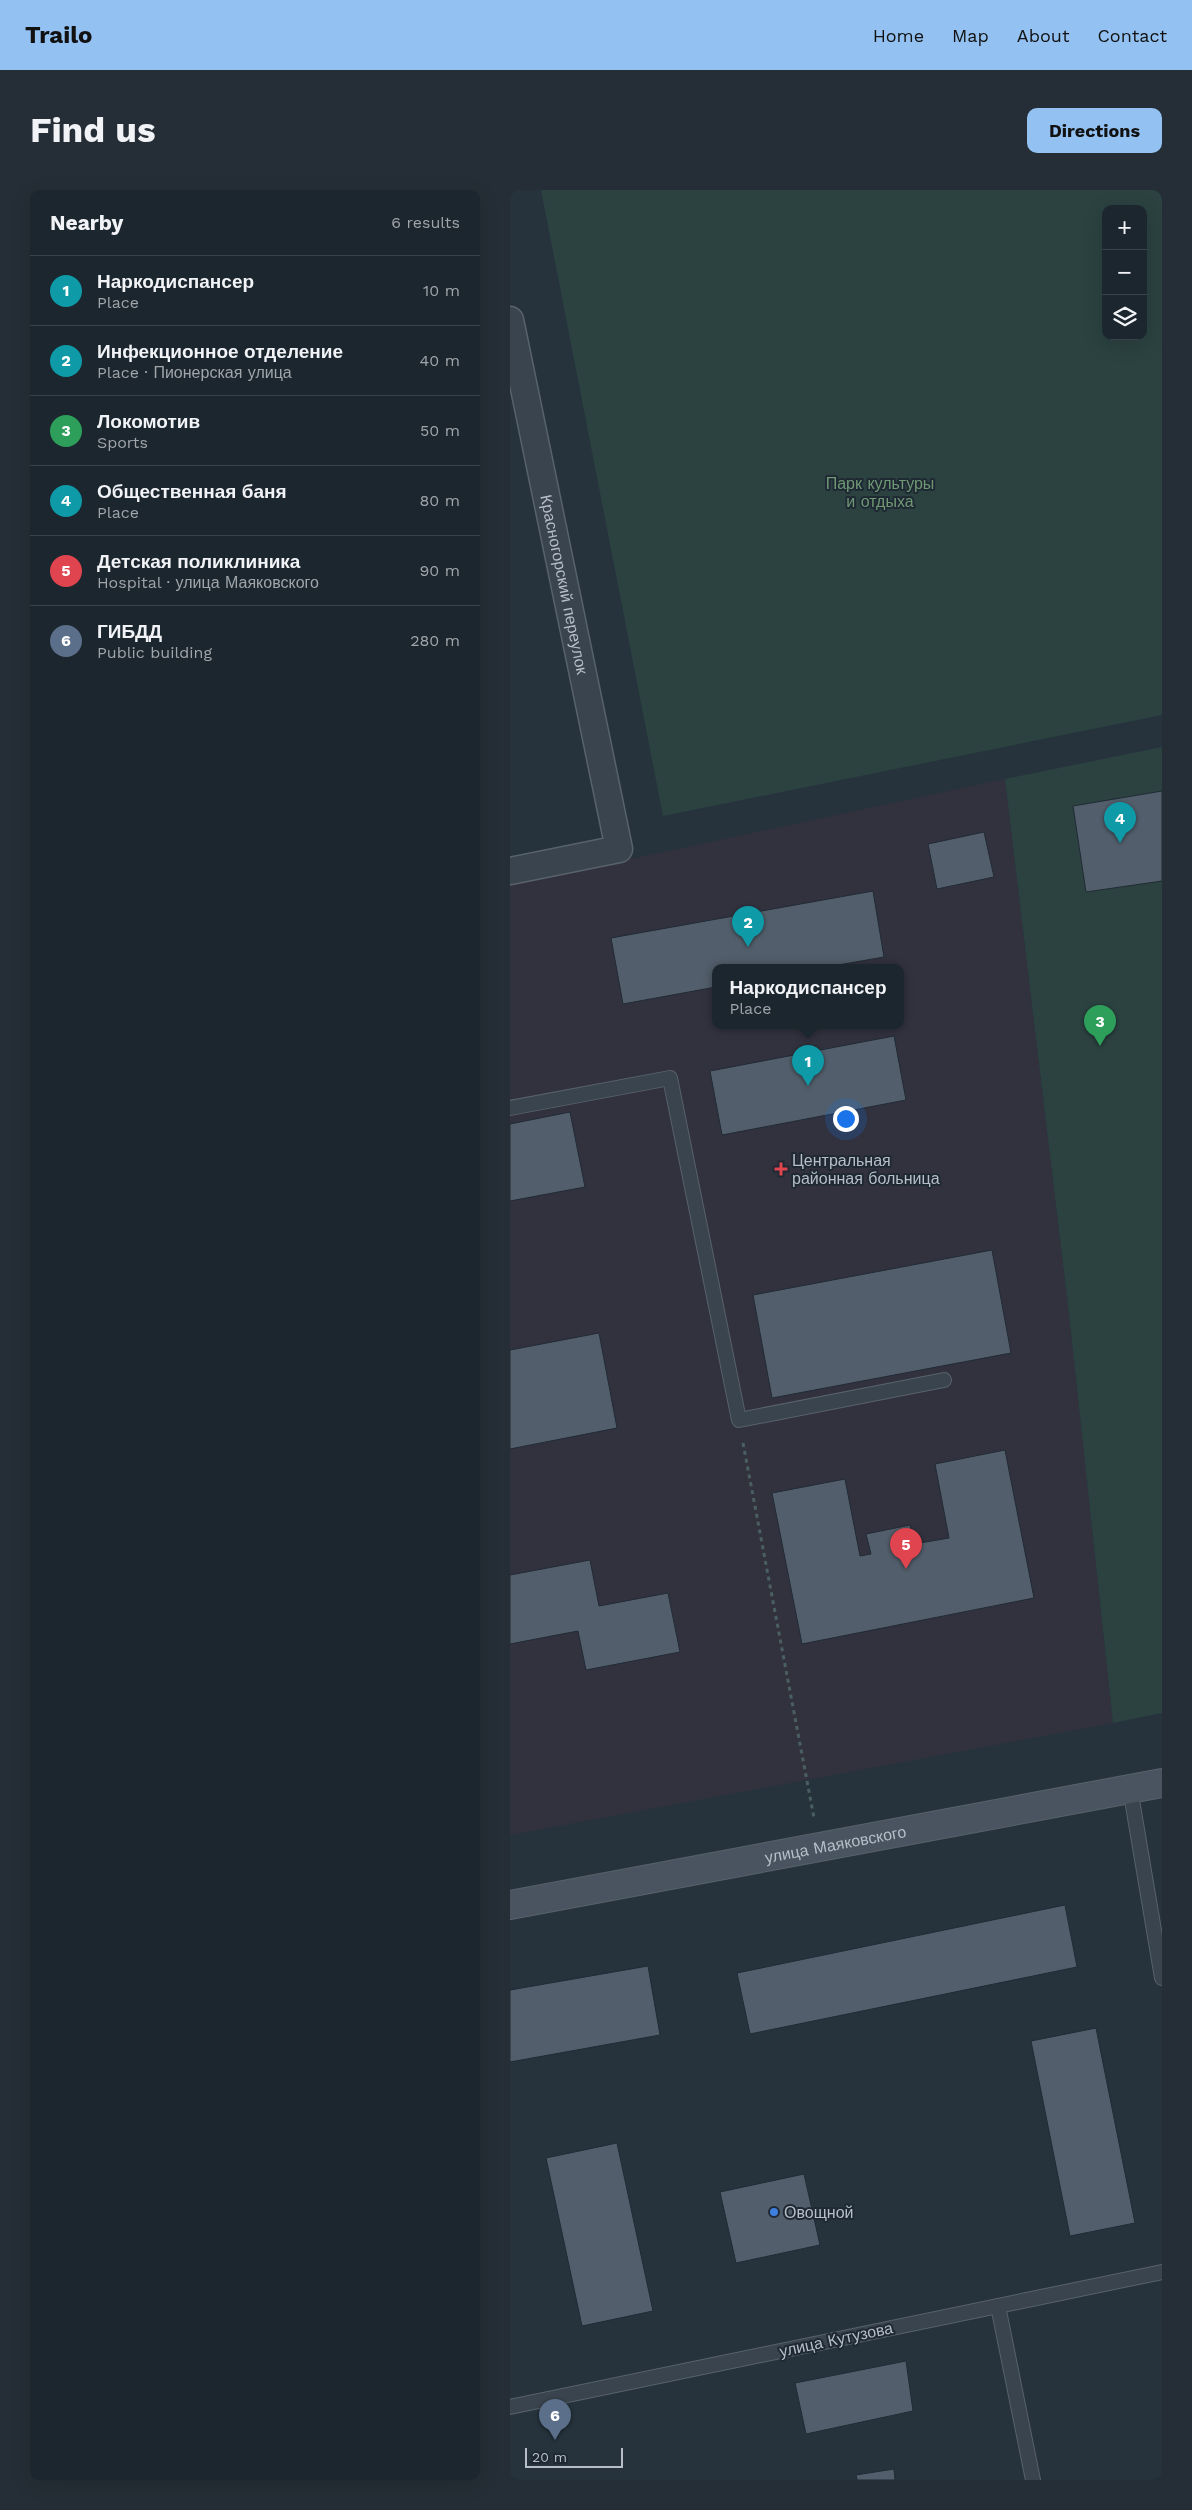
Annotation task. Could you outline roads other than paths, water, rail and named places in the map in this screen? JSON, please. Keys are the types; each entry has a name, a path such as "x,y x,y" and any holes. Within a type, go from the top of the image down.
{"main road":[{"name":"улица Маяковского","path":"510,1905 1162,1783"}],"street":[{"name":"Красногорский переулок","path":"510,320 518,397 619,849 510,871"}],"lane":[{"path":"510,1108 670,1078 739,1420 944,1380"},
{"path":"1130,1788 1162,1978"},
{"name":"улица Кутузова","path":"510,2406 1162,2272"},
{"path":"998,2306 1032,2480"}],"place":[{"name":"Общественная баня","path":"1120,843"},
{"name":"Инфекционное отделение","path":"748,947"},
{"name":"Локомотив","path":"1100,1046"},
{"name":"Наркодиспансер","path":"808,1086"},
{"name":"Центральная районная больница","path":"781,1169"},
{"name":"Детская поликлиника","path":"906,1569"},
{"name":"Овощной","path":"774,2212"},
{"name":"ГИБДД","path":"555,2440"}],"park label":[{"name":"Парк культуры и отдыха","path":"880,492"}]}
